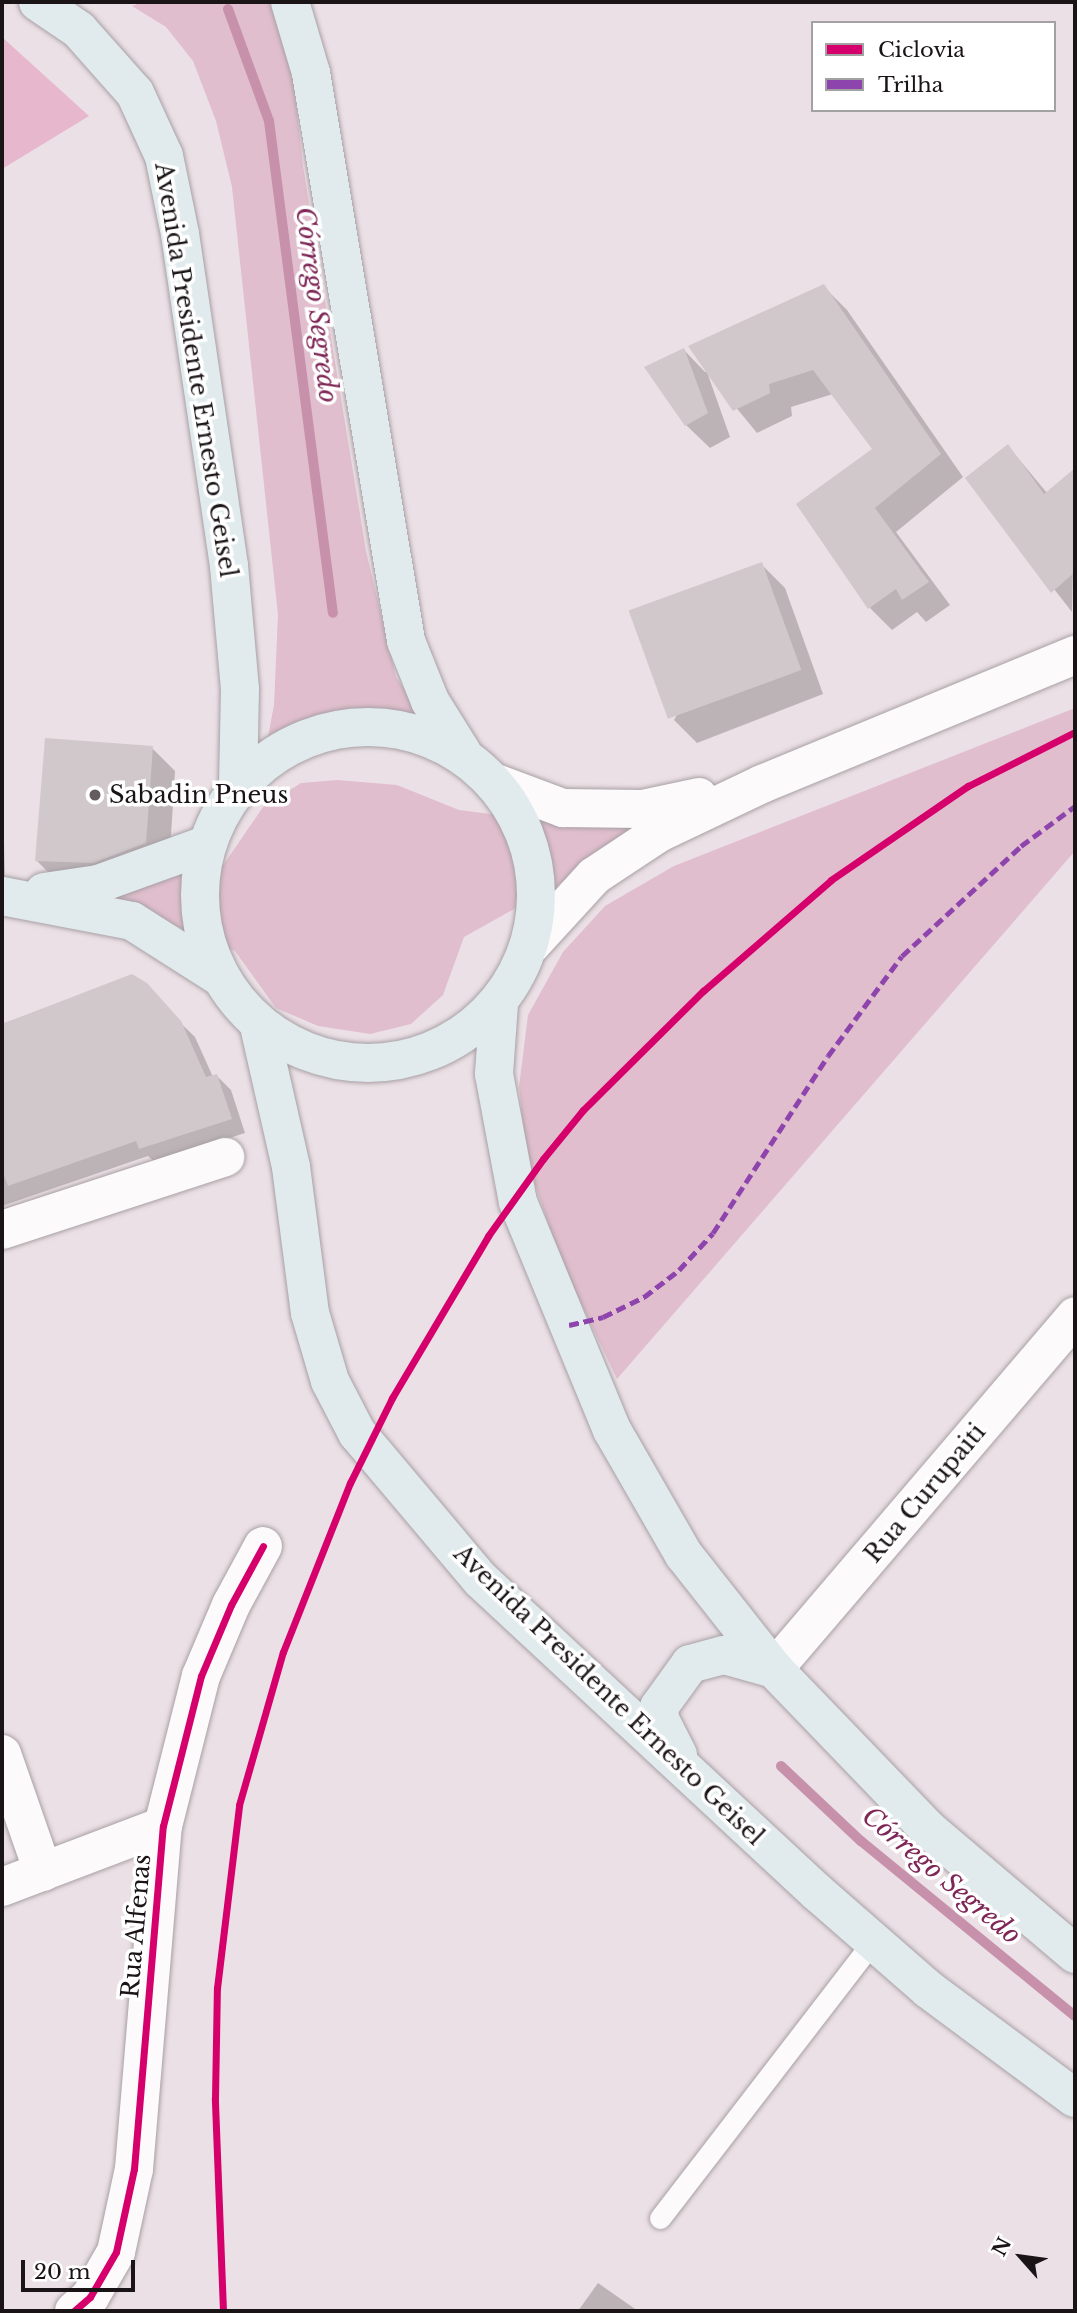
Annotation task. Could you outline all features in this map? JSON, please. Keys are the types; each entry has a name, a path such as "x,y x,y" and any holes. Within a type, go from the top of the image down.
{"main road":[{"name":"Avenida Presidente Ernesto Geisel","path":"38,2 79,30 135,93 164,156 229,566 240,690 238,786"},
{"path":"290,2 311,73 406,641 430,701 464,756"},
{"path":"6,897 132,921 217,975 259,1026 317,1058 384,1065 447,1045 499,1004 531,945 538,879 519,815 496,783 464,756 419,731 354,724 289,743 238,786 206,845 198,911 217,975"},
{"path":"6,897 98,884 206,845"},
{"path":"499,1004 494,1074 518,1202 612,1430 684,1555 774,1669 929,1830 1075,1954"},
{"name":"Avenida Presidente Ernesto Geisel","path":"259,1026 289,1156 310,1313 330,1381 357,1433 481,1580 687,1771 928,1989 1075,2098"},
{"path":"687,1771 660,1720 659,1707 676,1678 690,1664 724,1655 774,1669"}],"street":[{"path":"531,945 594,876 659,833 762,784 1075,655"},
{"path":"496,783 563,808 629,809 762,784"},
{"path":"2,1230 225,1157"},
{"name":"Rua Curupaiti","path":"774,1669 1075,1316"},
{"name":"Rua Alfenas","path":"74,2311 90,2297 116,2252 134,2169 163,1826 201,1676 263,1546"},
{"path":"2,1754 43,1872"},
{"path":"2,1887 163,1826"}],"lane":[{"path":"660,2218 873,1941"}],"shaded area":[{"path":"143,2 273,2 293,77 303,166 366,551 396,677 430,727 410,716 361,709 297,723 266,748 274,705 278,615 232,187 216,121 193,61 166,27 132,6"},
{"path":"2,37 89,116 2,169"},
{"path":"1075,708 1075,851 617,1379 560,1259 527,1160 519,1087 528,1015 563,952 605,906 674,866"},
{"path":"337,780 397,785 459,810 561,823 699,806 464,937 443,995 411,1024 370,1034 318,1026 276,1008 235,951 97,892 224,864 263,807 301,783"}],"building":[{"path":"824,284 941,454 875,508 929,582 902,600 896,589 868,609 796,504 872,449 813,370 769,384 770,393 733,411 688,346"},
{"path":"684,348 708,413 685,426 644,367"},
{"path":"1008,444 1044,494 1075,468 1075,572 1051,593 965,478"},
{"path":"762,562 801,670 668,719 629,611"},
{"name":"Sabadin Pneus","path":"45,738 153,746 146,843 93,863 35,861"},
{"path":"132,974 147,983 181,1021 206,1077 217,1074 232,1119 139,1149 136,1141 8,1186 2,1170 2,1024"}],"waterway":[{"name":"Córrego Segredo","path":"228,9 269,121 333,613"},
{"name":"Córrego Segredo","path":"781,1766 861,1841 1075,2016"}],"marked path":[{"path":"569,1325 603,1317 644,1297 679,1270 713,1233 828,1056 902,956 1021,846 1075,806"}],"cycle path":[{"path":"223,2311 215,2098 217,1988 239,1805 283,1652 350,1483 392,1398 488,1236 543,1159 583,1110 703,991 831,880 968,786 1075,732"},
{"path":"74,2311 90,2297 116,2252 134,2169 163,1826 201,1676 231,1605 263,1546"}],"place":[{"name":"Sabadin Pneus","path":"95,795"}]}
